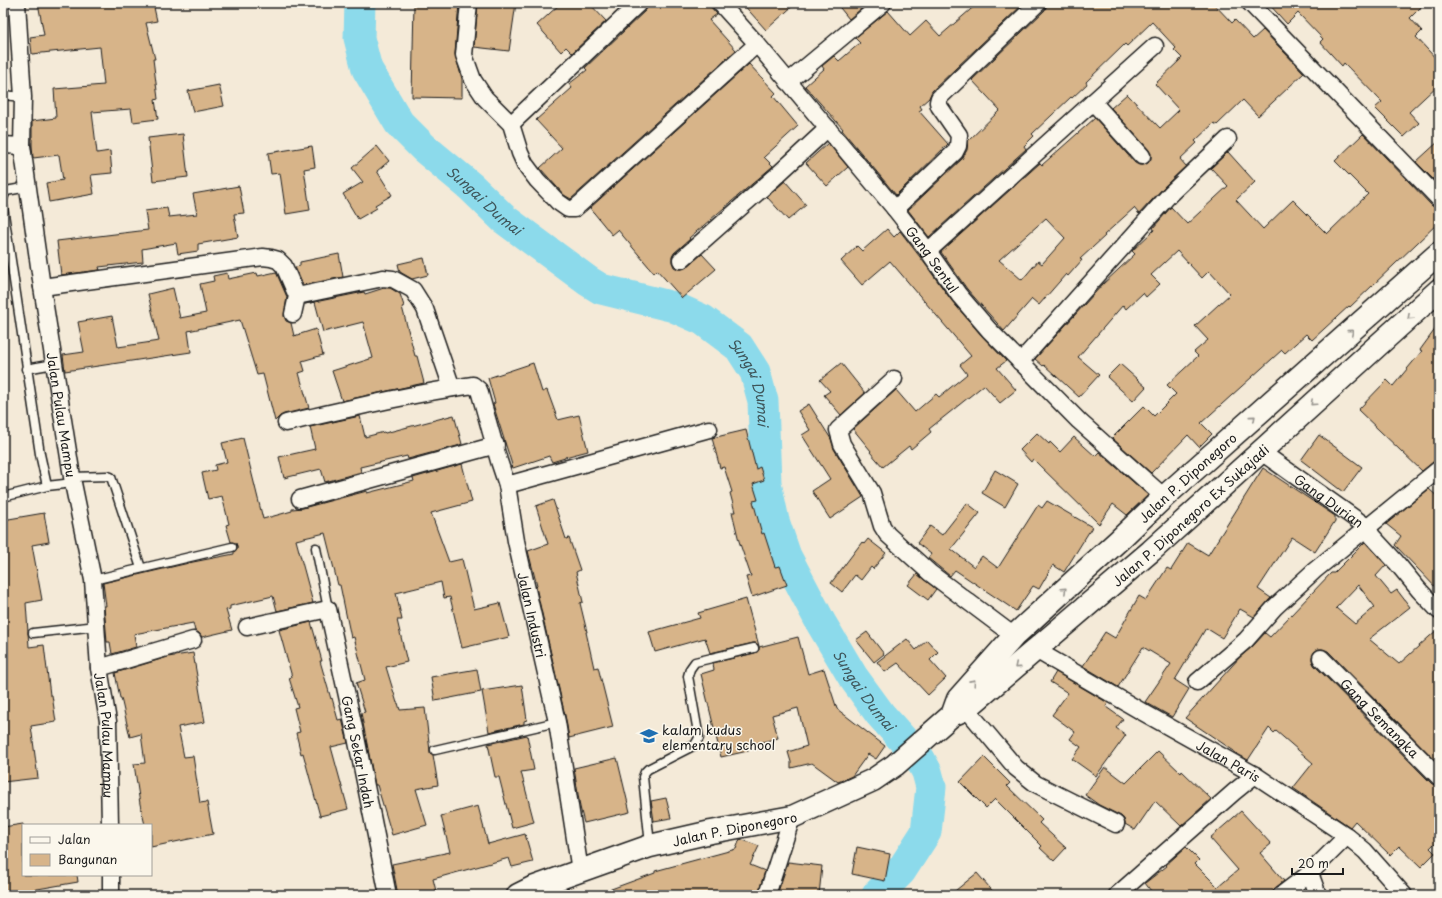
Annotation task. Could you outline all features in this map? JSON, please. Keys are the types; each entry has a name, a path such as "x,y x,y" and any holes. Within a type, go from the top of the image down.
{"main road":[{"name":"Jalan P. Diponegoro","path":"958,708 1014,636 1164,497 1439,253"},
{"name":"Jalan P. Diponegoro Ex Sukajadi","path":"934,730 958,708 1036,650 1151,551 1439,290"},
{"path":"1236,433 1260,451"},
{"name":"Jalan P. Diponegoro","path":"518,895 532,888 650,846 711,832 792,817 873,780 895,765 934,730"}],"street":[{"name":"Jalan Pulau Mampu","path":"17,3 23,97 22,146 72,480 93,580 99,668 108,721 110,824"},
{"path":"469,3 464,55 473,80 485,98 511,124 525,164 558,202 568,209 574,208 757,44"},
{"path":"511,124 639,3"},
{"name":"Gang Sentul","path":"721,3 895,209 928,251 959,295 984,324 1079,421 1164,497"},
{"path":"788,82 883,3"},
{"path":"895,209 955,152 958,146 960,135 939,106 939,98 1038,3"},
{"path":"1250,3 1439,199"},
{"path":"928,251 1155,46"},
{"path":"1093,102 1142,156"},
{"path":"681,260 828,128"},
{"path":"1020,362 1171,193 1228,139"},
{"path":"3,145 22,146"},
{"path":"42,287 263,257 278,260 284,266 297,296 293,314"},
{"path":"286,423 364,405 452,388 425,309 413,290 402,283 393,279 383,278 297,296"},
{"path":"894,379 838,430 842,444 872,493 882,526 887,534 930,572 1014,636"},
{"name":"Jalan Industri","path":"452,388 473,384 480,390 496,445 499,461 507,484 516,541 558,722 580,871"},
{"path":"507,484 710,429"},
{"path":"300,499 496,445"},
{"name":"Gang Durian","path":"1260,451 1367,527 1372,536 1439,611"},
{"path":"1197,682 1246,640 1275,606 1314,571 1439,469"},
{"path":"247,627 328,609"},
{"name":"Gang Sekar Indah","path":"328,609 388,895"},
{"path":"99,668 193,640"},
{"name":"Jalan Paris","path":"1036,650 1255,775 1347,836 1365,852 1404,895"},
{"name":"Gang Semangka","path":"1321,658 1439,776"},
{"path":"958,708 1016,768 1036,784 1116,824"},
{"path":"1117,895 1255,775"},
{"path":"767,895 792,817"},
{"path":"1281,895 1310,873 1347,836"},
{"path":"1310,873 1318,895"},
{"path":"111,876 111,895"}],"lane":[{"path":"3,95 23,97"},
{"path":"3,198 6,191 28,187"},
{"path":"3,207 26,369 46,486"},
{"path":"26,369 54,364"},
{"path":"3,497 72,480 108,476 111,477 142,568"},
{"path":"93,580 232,547"},
{"path":"316,548 328,609"},
{"path":"33,633 97,626"},
{"path":"650,846 644,777 645,772 648,769 695,745 699,738 688,676 690,669 696,662 754,648"},
{"path":"435,750 558,722"}],"building":[{"path":"38,3 153,3 157,21 146,23 155,59 153,59 158,99 155,100 158,119 133,122 131,109 92,112 97,153 110,151 112,173 91,175 94,194 49,202 46,183 63,180 59,155 33,158 32,121 56,118 54,89 104,85 100,47 32,54 30,37 44,35"},
{"path":"414,3 459,3 455,54 462,79 462,98 412,97"},
{"path":"478,3 516,3 509,51 474,47"},
{"path":"561,3 589,3 606,21 572,53 566,47 561,52 537,25"},
{"path":"648,3 707,3 717,14 709,20 736,50 571,199 564,195 540,168 562,148 536,120 572,88 569,84 587,70 585,68 646,10"},
{"path":"742,3 796,3 766,30"},
{"path":"836,3 868,3 849,19"},
{"path":"978,3 1024,3 932,91 929,98 920,106 922,109 919,111 948,144 896,195 842,130 843,129 805,86 824,69 822,66 834,56 839,61 860,43 855,38 888,11 910,36 926,21 940,36"},
{"path":"1047,3 1213,3 1232,23 1235,20 1253,39 1263,30 1304,73 1258,116 1243,100 1217,125 1214,123 1195,141 1197,143 1180,159 1186,166 1139,214 1134,208 1080,259 1082,260 1068,276 1066,274 1039,305 1032,299 1004,331 967,289 941,252 1040,163 1042,165 1095,118 1135,163 1144,165 1148,163 1151,159 1149,150 1111,108 1127,94 1160,128 1179,110 1155,84 1182,58 1174,50 1176,48 1152,22 1127,46 1125,44 1086,82 1087,84 1032,134 1034,136 1024,146 1026,149 929,237 908,210 962,159 967,150 968,141 1000,110 972,80 1045,10","holes":["1046,218 1065,238 1042,264 1038,261 1022,280 999,260"]},
{"path":"1268,3 1425,3 1410,18 1422,31 1416,37 1439,62 1439,84 1409,112 1419,123 1404,137 1375,108 1382,102 1344,63 1342,66 1320,42 1323,39 1298,13 1287,24"},
{"path":"749,64 776,93 773,96 798,126 764,157 773,166 689,238 690,239 674,253 672,262 674,267 678,269 687,267 702,254 716,269 682,298 657,270 654,273 618,230 612,235 590,208"},
{"path":"219,85 224,106 193,112 188,91"},
{"path":"183,134 188,177 153,181 148,138"},
{"path":"1363,134 1432,206 1439,208 1439,222 1350,307 1349,306 1312,340 1306,334 1285,353 1282,350 1201,423 1212,434 1199,447 1188,435 1151,473 1112,438 1144,406 1154,416 1176,394 1167,385 1198,356 1194,352 1208,340 1195,326 1230,294 1209,271 1202,278 1177,251 1151,275 1160,284 1146,297 1143,293 1126,309 1123,305 1078,357 1099,375 1079,397 1044,365 1043,366 1035,359 1103,284 1135,254 1132,251 1154,230 1153,228 1171,207 1187,224 1228,186 1211,168 1228,152 1255,182 1236,200 1263,229 1293,200 1327,234 1368,194 1335,161"},
{"path":"1439,141 1439,185 1416,162"},
{"path":"828,143 848,167 827,186 806,163"},
{"path":"312,146 315,167 304,169 310,210 286,214 280,173 271,174 268,153"},
{"path":"377,146 389,161 377,171 392,195 375,205 377,208 358,219 343,194 363,182 352,168"},
{"path":"785,181 806,205 788,220 767,197"},
{"path":"239,186 244,213 234,214 238,237 198,244 198,251 178,254 176,243 142,249 143,262 99,267 100,270 61,275 57,241 148,230 145,211 167,208 169,217 197,214 193,194"},
{"path":"887,229 894,237 900,231 952,301 1006,361 997,368 1016,390 1000,403 984,385 929,429 931,432 911,449 909,446 883,467 853,429 896,390 915,412 936,394 939,397 967,374 960,365 971,356 890,261 862,285 841,261 857,246 862,251"},
{"path":"339,254 343,277 303,285 295,267 300,266 300,262"},
{"path":"424,258 428,275 412,279 400,272 398,264"},
{"path":"276,272 287,297 284,316 286,321 291,323 294,336 316,329 323,355 302,361 305,371 299,373 309,408 284,414 275,421 263,374 257,375 240,320 188,331 191,352 65,371 63,355 84,352 78,322 112,316 118,347 159,341 148,294 173,288 180,318 206,313 200,284 214,281 213,276 227,273 228,279 257,273 258,276"},
{"path":"384,288 390,288 400,294 415,356 417,356 424,383 342,401 332,371 373,358 363,322 323,332 315,302 305,304 364,292 365,294"},
{"path":"1439,324 1439,459 1422,471 1358,410 1387,380 1393,386 1422,351 1420,350"},
{"path":"533,363 542,392 547,390 558,420 579,415 588,451 552,462 549,456 513,468 493,404 495,403 488,378"},
{"path":"841,363 865,393 841,415 824,395 830,391 820,380"},
{"path":"1120,364 1146,387 1133,401 1107,377"},
{"path":"809,404 831,439 834,449 863,497 830,519 812,491 830,479 802,435 810,430 798,411"},
{"path":"454,415 462,444 457,446 408,459 407,456 360,467 361,472 325,482 321,469 284,478 279,457 315,449 310,427 360,416 365,437"},
{"path":"746,430 756,469 760,467 764,480 753,484 758,500 753,501 762,534 764,533 775,567 780,566 787,585 752,597 746,577 751,576 739,541 732,512 735,512 730,493 732,492 724,467 720,468 712,438"},
{"path":"1037,433 1049,444 1050,442 1060,452 1074,437 1095,456 1099,452 1148,495 1127,515 1113,504 1099,524 1033,459 1031,462 1020,450"},
{"path":"1319,435 1362,467 1343,492 1301,460"},
{"path":"243,438 263,519 292,511 292,509 303,508 367,491 367,493 414,481 413,478 462,464 472,502 431,513 449,562 462,559 474,609 500,603 509,637 462,648 450,597 444,598 441,582 396,593 402,620 397,620 407,662 386,667 400,710 425,708 430,753 433,755 438,785 416,789 427,825 392,835 377,785 375,785 361,713 365,712 356,683 365,680 354,637 351,638 340,585 338,585 325,533 296,540 313,603 277,611 273,596 230,606 230,609 226,610 232,630 202,637 195,631 193,623 134,634 136,647 112,654 110,642 107,642 104,606 106,606 103,583 234,554 237,546 236,543 231,542 226,525 229,524 222,496 208,499 202,473 216,470 215,465 227,462 222,443"},
{"path":"1263,468 1335,516 1335,521 1315,552 1292,537 1258,589 1271,598 1254,617 1240,609 1222,638 1206,628 1175,680 1189,689 1172,717 1145,702 1171,664 1143,647 1118,687 1083,666 1105,632 1115,638 1139,596 1146,600 1167,568 1171,570 1188,543 1208,555"},
{"path":"995,470 1018,484 1005,507 982,493"},
{"path":"1429,489 1439,498 1439,591 1395,545 1401,536 1386,524"},
{"path":"553,500 566,539 569,538 580,570 576,572 583,602 580,603 586,632 594,668 598,667 613,727 569,738 537,586 528,551 548,544 536,506"},
{"path":"1047,501 1092,527 1064,572 1053,565 1039,589 1033,586 1016,611 955,570 950,576 928,558 931,554 917,543 930,526 942,535 967,503 980,513 951,549 974,567 982,556 998,568 1038,505 1042,508"},
{"path":"44,513 49,542 32,545 42,600 26,603 29,647 44,645 50,695 52,695 56,722 31,726 38,778 3,782 3,520"},
{"path":"868,539 886,553 873,569 871,567 861,580 855,575 842,592 831,583 862,542 864,544"},
{"path":"1365,542 1386,565 1376,576 1391,594 1397,590 1410,607 1369,639 1399,664 1439,628 1439,764 1328,651 1318,649 1312,656 1314,665 1432,784 1439,786 1439,839 1430,848 1435,853 1421,867 1399,846 1390,855 1355,821 1350,827 1293,788 1313,763 1276,731 1274,733 1269,728 1248,760 1185,718 1240,657 1265,633 1270,637 1331,573 1334,573","holes":["1358,585 1375,607 1355,624 1336,608"]},
{"path":"917,574 936,589 928,600 908,585"},
{"path":"746,599 759,646 756,643 753,643 710,653 705,638 655,652 649,632 700,618 698,613"},
{"path":"311,622 331,699 332,698 338,720 342,719 348,743 331,747 348,809 320,816 296,733 300,732 294,708 298,707 289,678 292,677 279,630"},
{"path":"867,632 884,654 874,662 856,640"},
{"path":"798,637 808,674 824,669 837,709 885,746 876,759 868,754 852,776 838,782 812,763 791,768 788,752 807,746 798,708 772,715 778,738 746,746 748,751 721,757 701,674 714,670 713,663 755,653 759,650 759,647"},
{"path":"907,639 916,650 927,640 938,652 930,660 946,678 928,695 898,663 885,672 877,662"},
{"path":"193,653 205,722 178,727 184,757 193,756 200,803 207,802 213,834 152,847 152,824 145,824 134,764 145,763 141,734 130,737 115,673 168,657"},
{"path":"477,669 481,692 435,701 431,677"},
{"path":"1056,672 1108,703 1106,707 1123,719 1116,728 1126,735 1096,776 1072,759 1081,747 1070,739 1075,732 1052,715 1068,693 1050,682"},
{"path":"522,685 527,720 524,721 524,724 489,732 482,691"},
{"path":"527,735 534,770 521,772 534,822 512,828 499,777 495,777 488,744"},
{"path":"1158,751 1181,773 1182,771 1211,799 1181,826 1155,801 1135,830 1125,824 1124,819 1121,816 1099,805 1085,795 1105,767 1126,783"},
{"path":"984,757 1010,783 1007,786 1042,820 1039,823 1066,848 1054,861 1040,848 1042,846 995,799 986,808 960,782"},
{"path":"617,758 630,812 584,823 574,768"},
{"path":"666,798 671,818 654,821 651,801"},
{"path":"478,806 488,844 525,834 533,862 512,867 509,858 433,879 437,895 398,895 392,864 450,852 441,816"},
{"path":"1241,811 1271,844 1260,853 1284,881 1275,888 1272,895 1154,895 1145,883 1167,866 1166,865 1186,847 1199,860 1195,864 1218,887 1238,870 1210,838"},
{"path":"22,824 22,876 77,876 78,882 3,895 3,856 5,856 3,827"},
{"path":"740,839 759,846 750,865 765,871 758,895 604,895 603,892 655,873 655,871 736,849"},
{"path":"857,847 890,854 885,881 852,874"},
{"path":"788,862 822,866 819,895 777,895"},
{"path":"977,873 996,895 950,895"}],"waterway":[{"name":"Sungai Dumai","path":"360,3 359,38 367,69 399,123 424,148 471,187 504,219 588,281 601,289 674,307 703,320 739,347 755,372 763,401 766,483 774,521 786,556 821,623 853,677 880,714 920,759 927,772 931,787 926,832 901,871 877,895"}],"place":[{"name":"kalam kudus elementary school","path":"649,736"}]}
